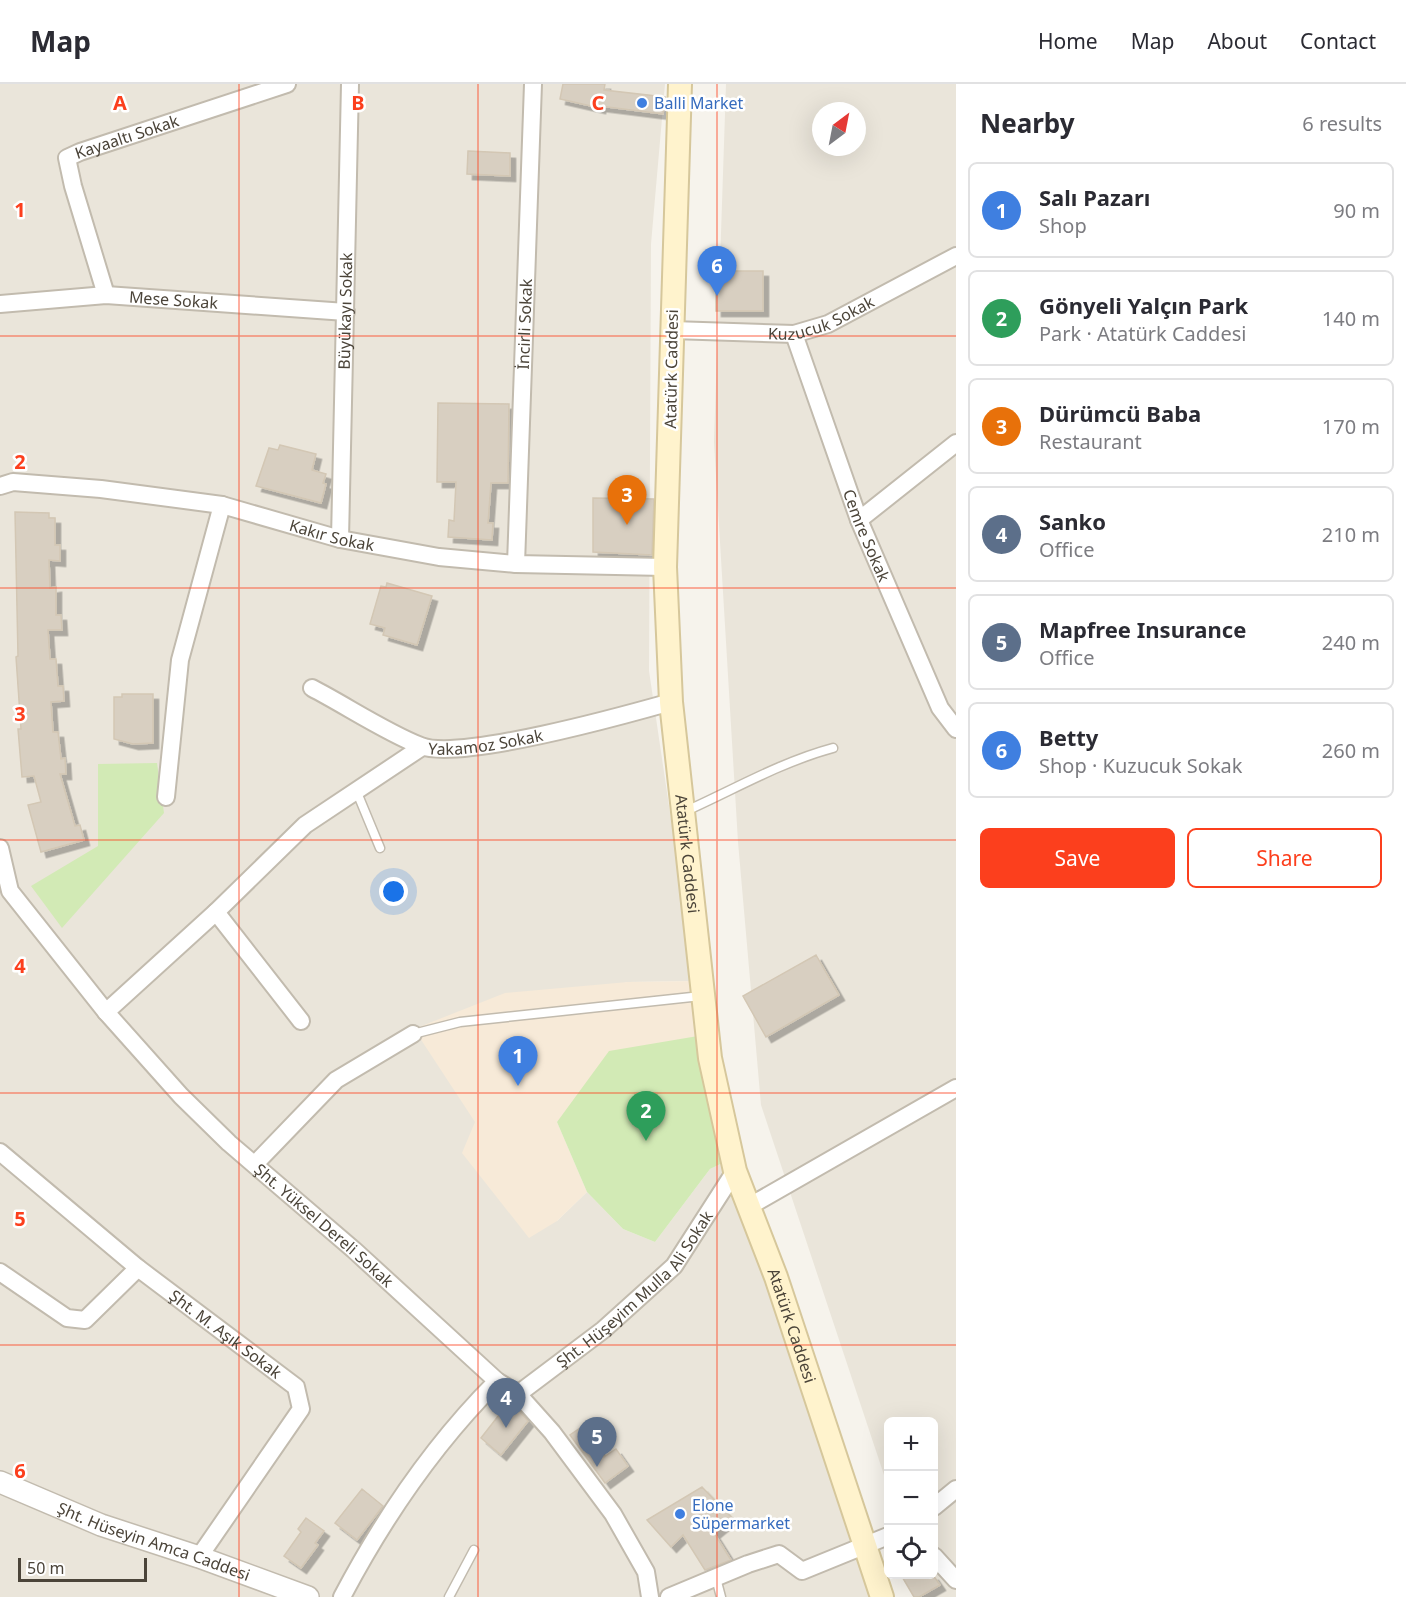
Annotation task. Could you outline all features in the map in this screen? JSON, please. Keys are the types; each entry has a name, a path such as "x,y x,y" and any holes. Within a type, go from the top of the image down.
{"main road":[{"name":"Atatürk Caddesi","path":"680,84 665,567 671,702 710,1058 735,1171 776,1277 882,1597"}],"street":[{"name":"Kayaaltı Sokak","path":"106,295 72,186 67,159 80,152 287,84"},
{"name":"Büyükayı Sokak","path":"340,539 350,84"},
{"name":"İncirli Sokak","path":"516,564 533,84"},
{"name":"Kuzucuk Sokak","path":"672,330 794,334 828,324 956,256"},
{"name":"Mese Sokak","path":"0,304 106,295 346,312"},
{"name":"Cemre Sokak","path":"794,334 859,520 940,708 956,729"},
{"path":"859,520 956,442"},
{"name":"Kakır Sokak","path":"0,486 13,482 101,489 222,505 340,539 439,557 516,564 665,567"},
{"path":"166,797 180,660 222,505"},
{"name":"Yakamoz Sokak","path":"312,688 422,747 460,749 580,727 671,702"},
{"path":"106,1012 216,912 305,825 422,747"},
{"name":"Şht. Yüksel Dereli Sokak","path":"0,848 5,895 181,1096 229,1143 256,1163 497,1381 518,1394 552,1432 613,1514 646,1572 651,1597"},
{"path":"216,912 301,1021"},
{"path":"256,1163 336,1080 413,1034"},
{"path":"748,1207 956,1088"},
{"name":"Şht. M. Aşık Sokak","path":"0,1152 138,1268 296,1387 301,1409 199,1557"},
{"name":"Şht. Hüşeyim Mulla Ali Sokak","path":"518,1394 603,1330 674,1266 735,1171"},
{"path":"0,1272 67,1318 86,1320 138,1268"},
{"path":"342,1597 373,1537 460,1418 497,1381"},
{"name":"Şht. Hüseyin Amca Caddesi","path":"0,1482 100,1525 199,1557 308,1597"},
{"path":"938,1503 956,1490"},
{"path":"669,1597 779,1554 802,1572 884,1537"},
{"path":"938,1561 956,1580"}],"lane":[{"path":"683,812 770,771 808,755 834,748"},
{"path":"356,790 380,848"},
{"path":"413,1034 460,1022 703,996"},
{"path":"449,1597 474,1550"},
{"path":"716,1578 721,1597"}],"shaded area":[{"path":"0,84 665,84 651,244 649,671 695,981 628,982 415,1029 476,1122 557,1221 587,1192 623,1229 655,1242 710,1169 731,1159 883,1597 0,1597"},
{"path":"726,84 956,84 956,1597 922,1597 916,1579 938,1579 938,1417 884,1417 884,1475 761,1105 738,842 714,442"},
{"path":"695,981 698,1036 557,1122 587,1192 557,1221 529,1238 462,1153 475,1122 414,1029 505,993 628,982"}],"green space":[{"path":"157,763 164,813 62,928 31,886 98,846 98,764"},
{"path":"698,1036 731,1159 710,1169 655,1242 623,1229 587,1192 557,1122 609,1051"}],"building":[{"path":"563,84 605,84 604,90 665,97 663,114 600,106 600,108 560,99"},
{"path":"468,151 510,153 510,176 467,174"},
{"path":"716,271 763,271 763,311 716,311"},
{"path":"438,403 509,404 508,483 491,483 488,523 493,523 492,540 448,537 449,520 454,521 456,482 437,482"},
{"path":"280,445 316,454 312,470 326,474 321,503 256,486 269,448 278,450"},
{"path":"593,498 654,499 652,555 593,552"},
{"path":"15,512 49,513 49,518 55,518 55,545 60,545 60,561 49,560 50,588 56,587 56,615 61,615 62,630 48,630 50,659 56,659 58,686 63,686 64,701 51,702 53,732 58,732 61,759 65,758 66,774 60,774 75,826 80,825 84,840 41,852 28,805 41,802 34,776 22,777 18,729 21,729 16,657 18,656"},
{"path":"387,583 432,596 417,645 383,635 385,628 370,624 381,586 386,587"},
{"path":"122,694 153,694 153,743 133,744 114,739 114,697 122,697"},
{"path":"816,955 839,995 766,1037 743,996"},
{"path":"510,1401 528,1421 501,1455 481,1438"},
{"path":"583,1426 604,1457 616,1449 628,1466 605,1483 570,1435"},
{"path":"702,1487 732,1518 714,1533 731,1560 705,1570 683,1535 671,1547 647,1520"},
{"path":"362,1489 383,1506 357,1540 335,1523"},
{"path":"306,1518 324,1531 315,1543 318,1545 301,1568 284,1556 301,1532 298,1529"},
{"path":"903,1579 936,1579 940,1585 919,1597 914,1597"}],"place":[{"name":"Balli Market","path":"642,103"},
{"name":"Betty","path":"717,296"},
{"name":"Dürümcü Baba","path":"627,525"},
{"name":"Salı Pazarı","path":"518,1086"},
{"name":"Gönyeli Yalçın Park","path":"646,1141"},
{"name":"Sanko","path":"506,1428"},
{"name":"Mapfree Insurance","path":"597,1467"},
{"name":"Elone Süpermarket","path":"680,1514"}]}
